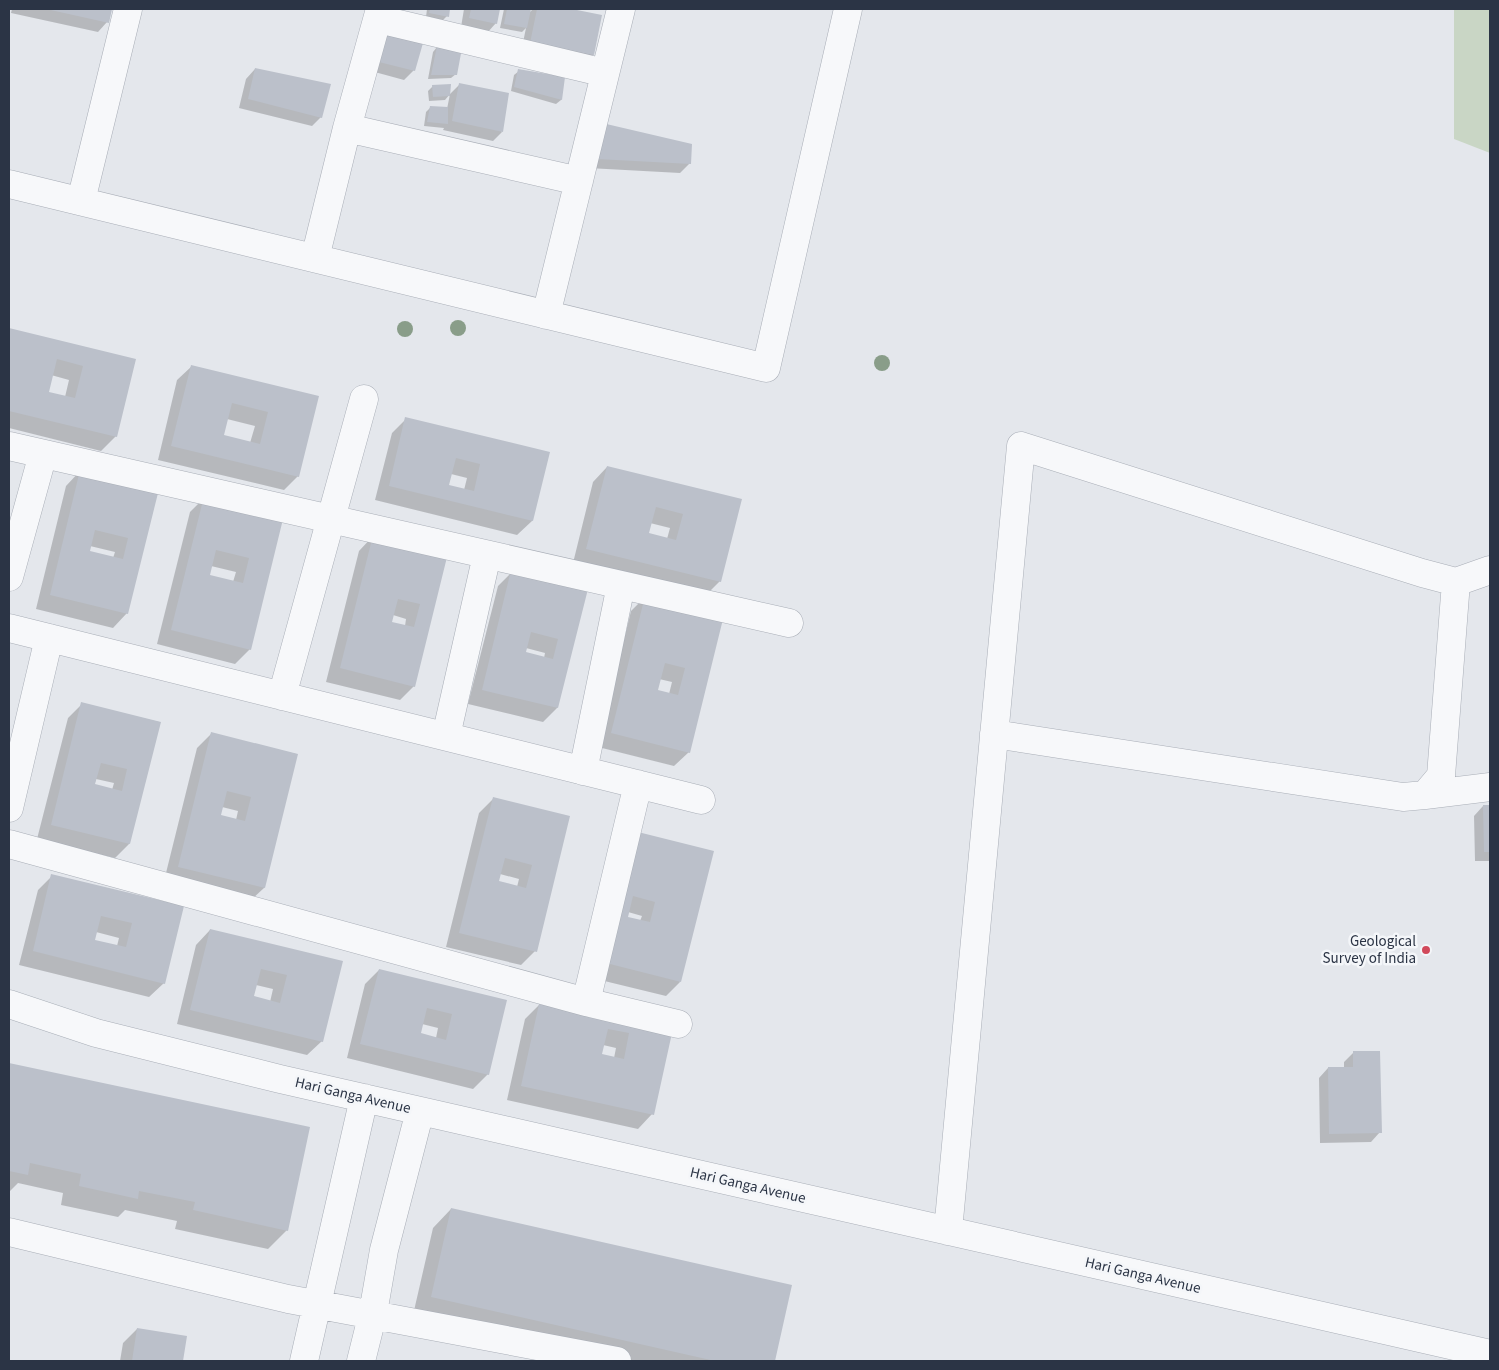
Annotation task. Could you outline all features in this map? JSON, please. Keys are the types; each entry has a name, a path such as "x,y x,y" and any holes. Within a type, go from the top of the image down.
{"street":[{"path":"81,201 128,9"},
{"path":"546,315 621,9"},
{"path":"9,184 766,368 848,9"},
{"path":"315,258 347,128 379,14 605,73"},
{"path":"347,128 579,181"},
{"path":"282,696 364,398"},
{"path":"9,446 788,623"},
{"path":"948,1231 1021,446 1415,571 1456,582 1490,570"},
{"path":"9,576 43,454"},
{"path":"446,736 487,555"},
{"path":"1424,795 1441,776 1456,582"},
{"path":"583,771 621,585"},
{"path":"9,628 702,800"},
{"path":"9,808 48,638"},
{"path":"994,734 1403,797 1490,787"},
{"path":"586,1002 638,784"},
{"path":"9,844 586,1002 678,1024"},
{"name":"Hari Ganga Avenue","path":"9,1004 96,1034 364,1098 1490,1354"},
{"path":"304,1361 364,1098"},
{"path":"361,1361 373,1313 384,1250 420,1110"},
{"path":"9,1232 318,1304 617,1361"}],"green space":[{"path":"1454,9 1490,9 1490,153 1454,139"}],"building":[{"path":"46,9 112,9 109,23"},
{"path":"430,9 450,9 449,17 429,13"},
{"path":"471,9 500,9 497,24 469,18"},
{"path":"507,9 531,9 527,28 504,24"},
{"path":"537,9 572,9 602,15 594,55 530,43"},
{"path":"388,29 425,36 415,71 379,62"},
{"path":"437,46 462,48 457,75 431,75"},
{"path":"255,68 331,84 322,118 248,99"},
{"path":"518,69 565,77 562,100 514,87"},
{"path":"459,83 509,93 503,132 452,121"},
{"path":"451,84 450,96 433,97 432,85"},
{"path":"430,106 448,107 448,124 427,122"},
{"path":"602,123 692,144 691,164 597,159"},
{"path":"9,328 136,359 117,437 9,411","holes":["57,359 83,366 75,398 49,392"]},
{"path":"191,365 319,396 299,477 171,446","holes":["232,403 268,412 260,444 224,435"]},
{"path":"405,417 550,452 533,521 389,486","holes":["456,458 480,464 474,491 449,485"]},
{"path":"607,466 742,499 721,582 586,549","holes":["656,507 683,514 676,540 649,533"]},
{"path":"80,470 159,489 128,614 50,595","holes":["95,530 128,538 123,559 90,551"]},
{"path":"204,496 284,515 251,650 171,630","holes":["216,550 249,558 243,583 210,575"]},
{"path":"373,535 448,553 415,687 340,668","holes":["398,599 420,604 414,627 392,622"]},
{"path":"511,570 588,589 558,708 482,690","holes":["531,632 558,639 553,659 526,652"]},
{"path":"645,596 724,615 690,753 611,733","holes":["665,663 685,668 678,695 658,690"]},
{"path":"81,702 161,722 130,844 51,825","holes":["101,763 127,769 122,791 95,784"]},
{"path":"211,732 298,754 265,888 178,867","holes":["227,791 251,797 245,821 221,815"]},
{"path":"493,797 570,816 537,952 459,933","holes":["505,858 532,865 526,888 499,881"]},
{"path":"1483,805 1490,805 1490,852 1484,852"},
{"path":"638,832 714,851 681,982 606,963","holes":["633,896 655,902 650,922 628,917"]},
{"path":"51,874 184,906 165,984 33,951","holes":["101,916 132,923 126,947 95,940"]},
{"path":"210,929 343,961 323,1042 190,1010","holes":["261,969 287,975 280,1003 254,996"]},
{"path":"379,969 507,1000 489,1075 360,1044","holes":["427,1008 452,1014 446,1040 421,1033"]},
{"path":"539,1004 672,1033 654,1115 521,1086","holes":["608,1029 629,1033 624,1059 602,1054"]},
{"path":"1353,1051 1380,1051 1382,1133 1329,1134 1328,1067 1353,1067"},
{"path":"9,1063 310,1127 288,1231 193,1210 195,1202 139,1191 138,1199 79,1186 81,1174 30,1163 28,1175 9,1171"},
{"path":"451,1208 792,1285 775,1361 715,1361 431,1297"},
{"path":"137,1328 187,1336 183,1361 132,1361"}],"place":[{"name":"Geological Survey of India","path":"1426,950"}]}
